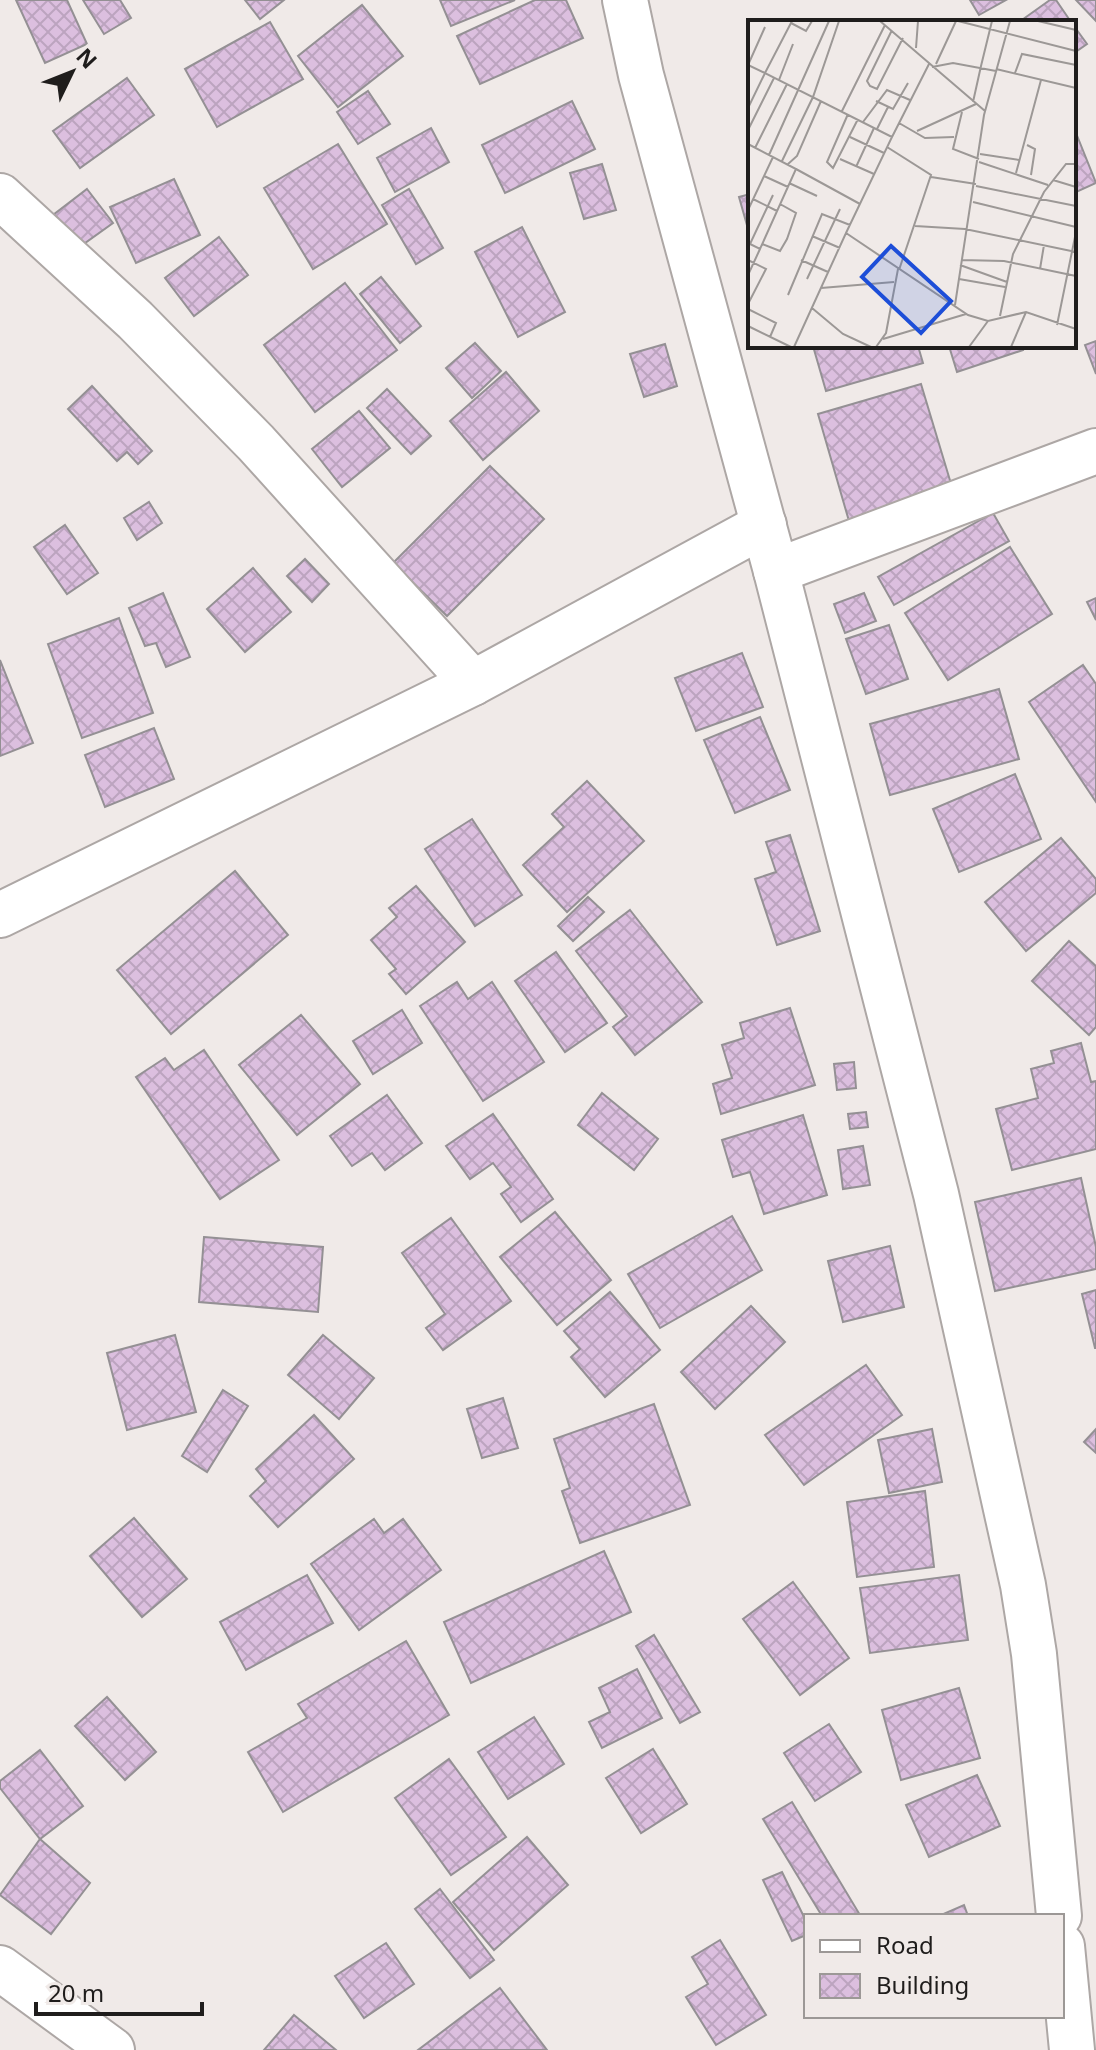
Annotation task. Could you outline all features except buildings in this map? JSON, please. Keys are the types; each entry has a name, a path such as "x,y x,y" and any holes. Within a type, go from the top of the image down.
{"main road":[{"path":"625,0 641,75 764,525 936,1194 1023,1585 1034,1654 1059,1914"},
{"path":"0,196 135,320 256,443 473,683"},
{"path":"776,571 1096,451"},
{"path":"0,915 473,683 764,525"},
{"path":"1064,1967 1072,2050"},
{"path":"0,1968 112,2050"}]}
